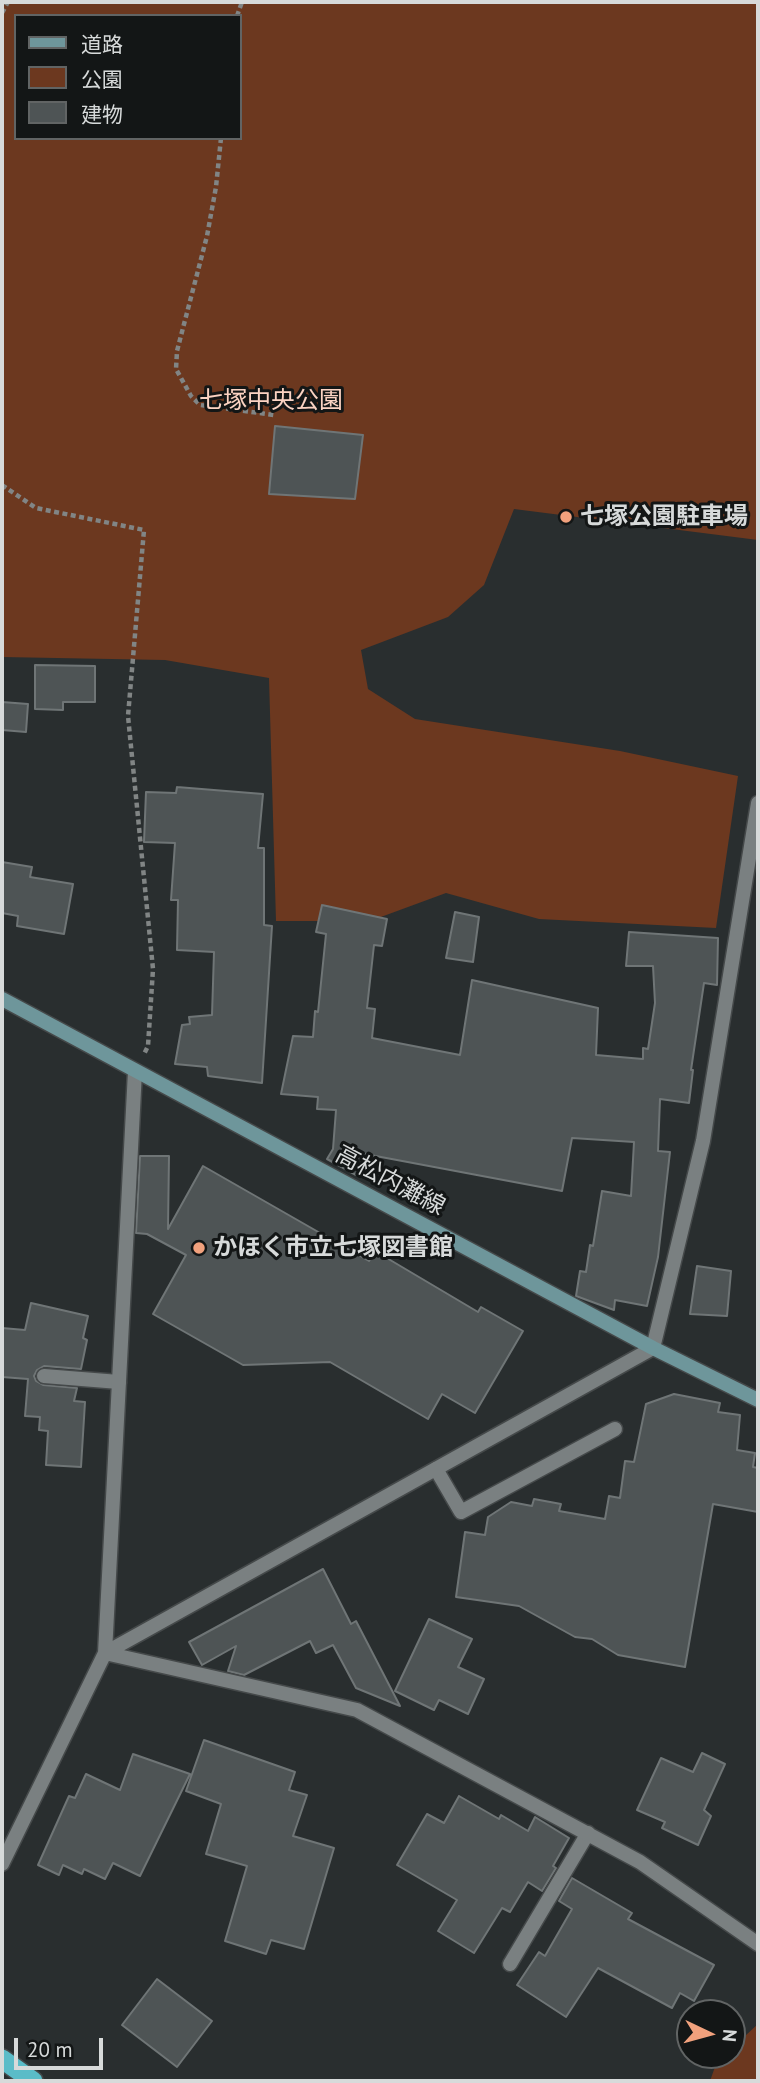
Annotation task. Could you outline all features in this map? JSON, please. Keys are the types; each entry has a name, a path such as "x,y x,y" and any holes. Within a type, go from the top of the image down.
{"highway":[{"path":"2,2059 33,2081"}],"main road":[{"name":"高松内灘線","path":"2,999 653,1348 758,1400"}],"street":[{"path":"105,1653 653,1348 703,1141 758,803"},
{"path":"2,1864 105,1653 135,1071"},
{"path":"44,1376 119,1382"},
{"path":"436,1469 461,1512 615,1429"},
{"path":"105,1653 357,1710 640,1862 758,1944"},
{"path":"510,1964 588,1833"}],"path":[{"path":"2,13 8,2"},
{"path":"221,140 207,236 177,351 176,369 191,396 200,405 274,415"},
{"path":"2,485 36,508 144,530 128,716 153,969 148,1046 135,1071"}],"green space":[{"name":"七塚中央公園","path":"2,2 758,2 758,540 514,509 484,585 448,617 361,650 368,689 415,719 620,751 738,776 716,928 539,919 446,893 370,921 276,921 269,678 165,660 2,657"},
{"path":"758,2024 758,2081 710,2081 714,2069 746,2069 746,2035"}],"building":[{"path":"275,426 363,435 355,499 269,494"},
{"path":"35,665 95,666 95,702 63,702 63,710 35,709"},
{"path":"2,702 28,704 26,732 2,730"},
{"path":"177,787 263,794 258,848 264,848 264,925 272,926 262,1083 208,1076 207,1067 175,1064 182,1025 190,1024 189,1017 212,1015 214,952 177,950 178,900 171,900 175,843 144,842 146,792 176,793"},
{"path":"2,862 32,867 30,877 73,884 64,934 17,926 18,916 2,913"},
{"path":"322,905 387,919 382,946 374,945 367,1008 375,1009 372,1038 460,1055 472,980 598,1008 596,1055 643,1059 643,1048 648,1049 655,1003 653,966 626,966 629,932 718,938 717,985 704,983 691,1070 689,1103 660,1099 658,1151 670,1152 658,1257 647,1306 615,1300 614,1310 576,1296 580,1271 586,1272 590,1245 593,1246 602,1191 631,1196 634,1142 572,1138 562,1191 365,1154 356,1175 327,1159 333,1149 336,1110 317,1109 318,1097 281,1094 293,1036 313,1037 326,934 316,932"},
{"path":"455,912 479,917 473,962 446,958"},
{"path":"140,1156 169,1156 168,1229 203,1166 369,1261 375,1251 478,1312 481,1307 523,1331 475,1413 442,1394 428,1419 330,1362 243,1365 153,1314 186,1255 147,1234 136,1233"},
{"path":"697,1266 731,1271 727,1316 690,1314"},
{"path":"31,1303 88,1316 83,1338 87,1340 81,1369 44,1366 37,1370 34,1376 36,1381 43,1385 77,1388 74,1401 85,1402 81,1467 46,1465 48,1431 39,1430 40,1417 25,1416 28,1379 2,1377 2,1328 25,1330"},
{"path":"674,1394 720,1403 718,1412 740,1415 737,1450 755,1453 753,1467 758,1468 758,1512 713,1504 685,1667 618,1655 592,1639 575,1637 519,1606 456,1597 465,1532 485,1535 488,1517 511,1502 532,1506 534,1499 561,1504 559,1511 605,1519 609,1496 620,1498 625,1461 634,1462 646,1404"},
{"path":"323,1569 351,1624 356,1621 400,1706 356,1688 333,1645 316,1653 310,1641 244,1675 228,1671 236,1646 202,1665 189,1642"},
{"path":"429,1619 472,1639 458,1667 484,1679 468,1714 439,1700 434,1710 395,1691"},
{"path":"204,1740 295,1772 289,1790 307,1795 293,1836 334,1848 304,1949 271,1940 266,1954 225,1941 247,1866 206,1854 221,1804 186,1791"},
{"path":"702,1753 725,1764 704,1810 711,1816 698,1845 662,1828 665,1822 637,1810 661,1758 693,1772"},
{"path":"133,1754 190,1774 140,1876 113,1863 105,1879 84,1869 82,1874 63,1865 59,1875 38,1865 69,1796 75,1798 86,1774 120,1790"},
{"path":"459,1796 499,1819 501,1815 528,1831 535,1817 569,1838 542,1891 528,1882 510,1912 502,1908 474,1953 438,1931 457,1900 397,1865 427,1814 444,1823"},
{"path":"572,1878 632,1913 628,1919 714,1965 695,1999 680,1993 672,2008 598,1968 566,2017 517,1985 539,1952 545,1956 572,1909 559,1901"},
{"path":"157,1979 212,2021 177,2067 122,2025"}],"place":[{"name":"七塚公園駐車場","path":"566,517"},
{"name":"かほく市立七塚図書館","path":"199,1248"}]}
